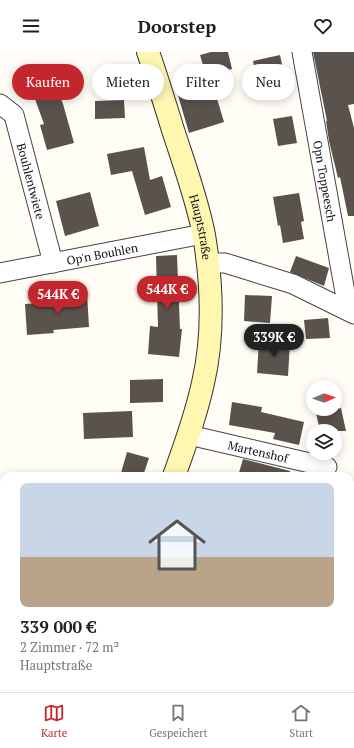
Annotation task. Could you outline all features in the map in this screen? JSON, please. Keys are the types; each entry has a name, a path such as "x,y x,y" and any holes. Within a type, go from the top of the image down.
{"main road":[{"name":"Hauptstraße","path":"148,52 189,179 203,234 208,263 210,303 208,355 203,383 189,435 175,472"}],"street":[{"name":"Opn Toppeesch","path":"302,52 346,298 350,312"},
{"name":"Bouhlentwiete","path":"0,104 14,115 53,263"},
{"name":"Op'n Bouhlen","path":"0,273 203,234"},
{"name":"Opn Toppeesch","path":"208,263 225,263 293,284 350,312"},
{"name":"Martenshof","path":"189,435 327,467"}],"building":[{"path":"211,52 228,52 231,64 203,64 200,55"},
{"path":"313,52 354,52 354,104 348,105 354,128 354,216 348,216 340,177 338,178 329,141 327,121"},
{"path":"280,55 282,64 254,64 253,61"},
{"path":"35,100 62,100 74,143 47,150 40,125 44,124"},
{"path":"124,100 125,118 95,119 95,101"},
{"path":"179,100 217,100 224,122 189,133"},
{"path":"292,116 297,143 278,146 273,119"},
{"path":"144,147 150,180 162,176 171,207 145,215 132,171 111,175 107,154"},
{"path":"90,192 99,226 65,236 56,201"},
{"path":"299,193 304,221 301,222 304,239 283,243 280,225 278,226 273,197"},
{"path":"177,255 180,329 182,329 179,357 148,354 150,326 158,327 156,256"},
{"path":"296,256 329,268 324,286 290,272"},
{"path":"87,293 89,327 53,330 54,333 27,335 25,304 65,301 65,294"},
{"path":"245,295 272,296 270,323 244,321"},
{"path":"328,318 330,338 306,339 304,320"},
{"path":"259,341 290,343 288,376 257,373"},
{"path":"163,379 163,402 130,403 130,380"},
{"path":"232,402 262,407 261,412 304,422 299,445 273,439 275,433 229,425"},
{"path":"132,411 133,437 84,439 83,413"},
{"path":"342,413 346,431 342,431 342,424 318,424 317,416 342,416"},
{"path":"127,452 149,458 144,472 121,472"},
{"path":"243,459 290,471 290,472 239,472"}]}
